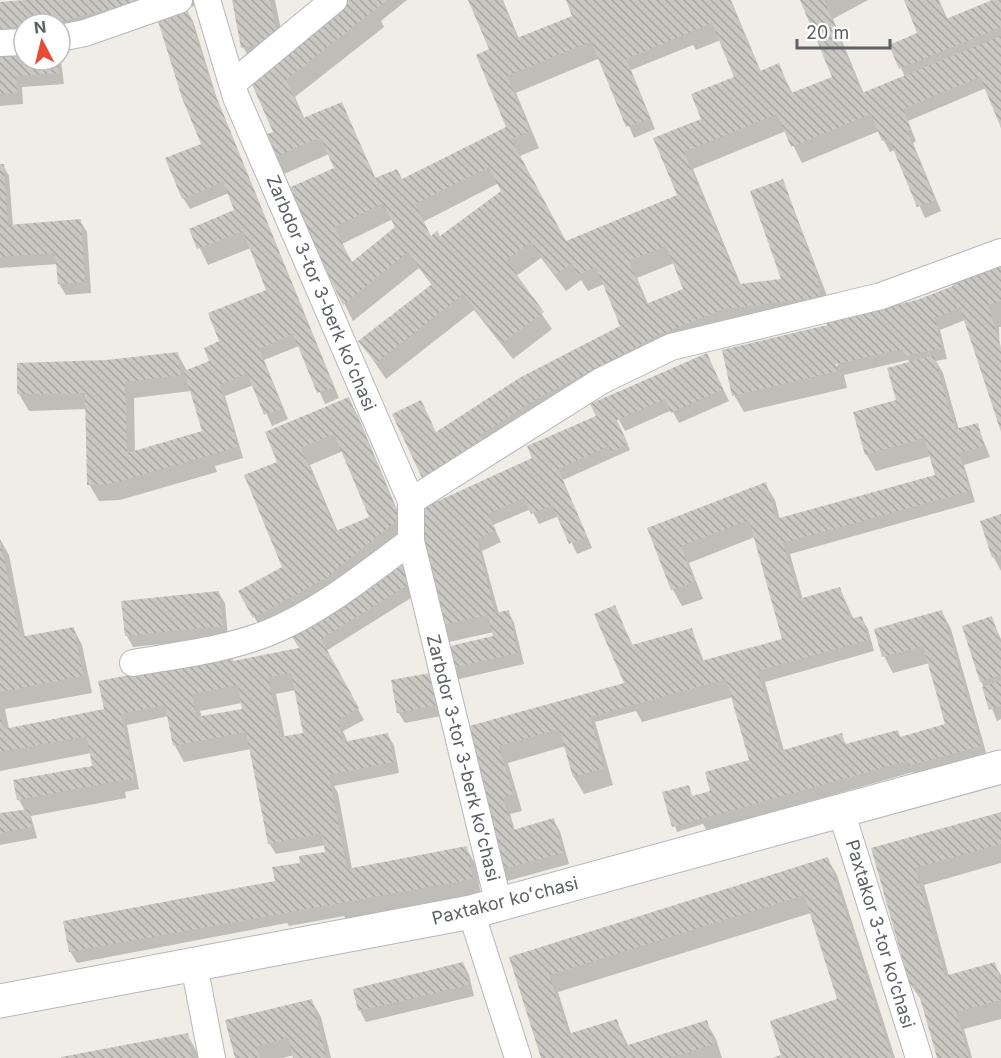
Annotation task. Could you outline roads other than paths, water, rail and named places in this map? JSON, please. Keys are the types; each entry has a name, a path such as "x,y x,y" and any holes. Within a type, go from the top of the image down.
{"main road":[{"name":"Paxtakor koʻchasi","path":"0,1001 485,909 1001,766"}],"street":[{"path":"72,36 179,0"},
{"name":"Zarbdor 3-tor 3-berk koʻchasi","path":"207,0 232,84 411,501 411,541 485,909 518,1058"},
{"path":"232,84 334,0"},
{"path":"411,501 601,381 671,347 881,296 1001,252"},
{"path":"133,663 223,647 268,633 346,589 411,541"},
{"name":"Paxtakor 3-tor koʼchasi","path":"841,811 918,1058"},
{"path":"194,965 212,1058"}]}
